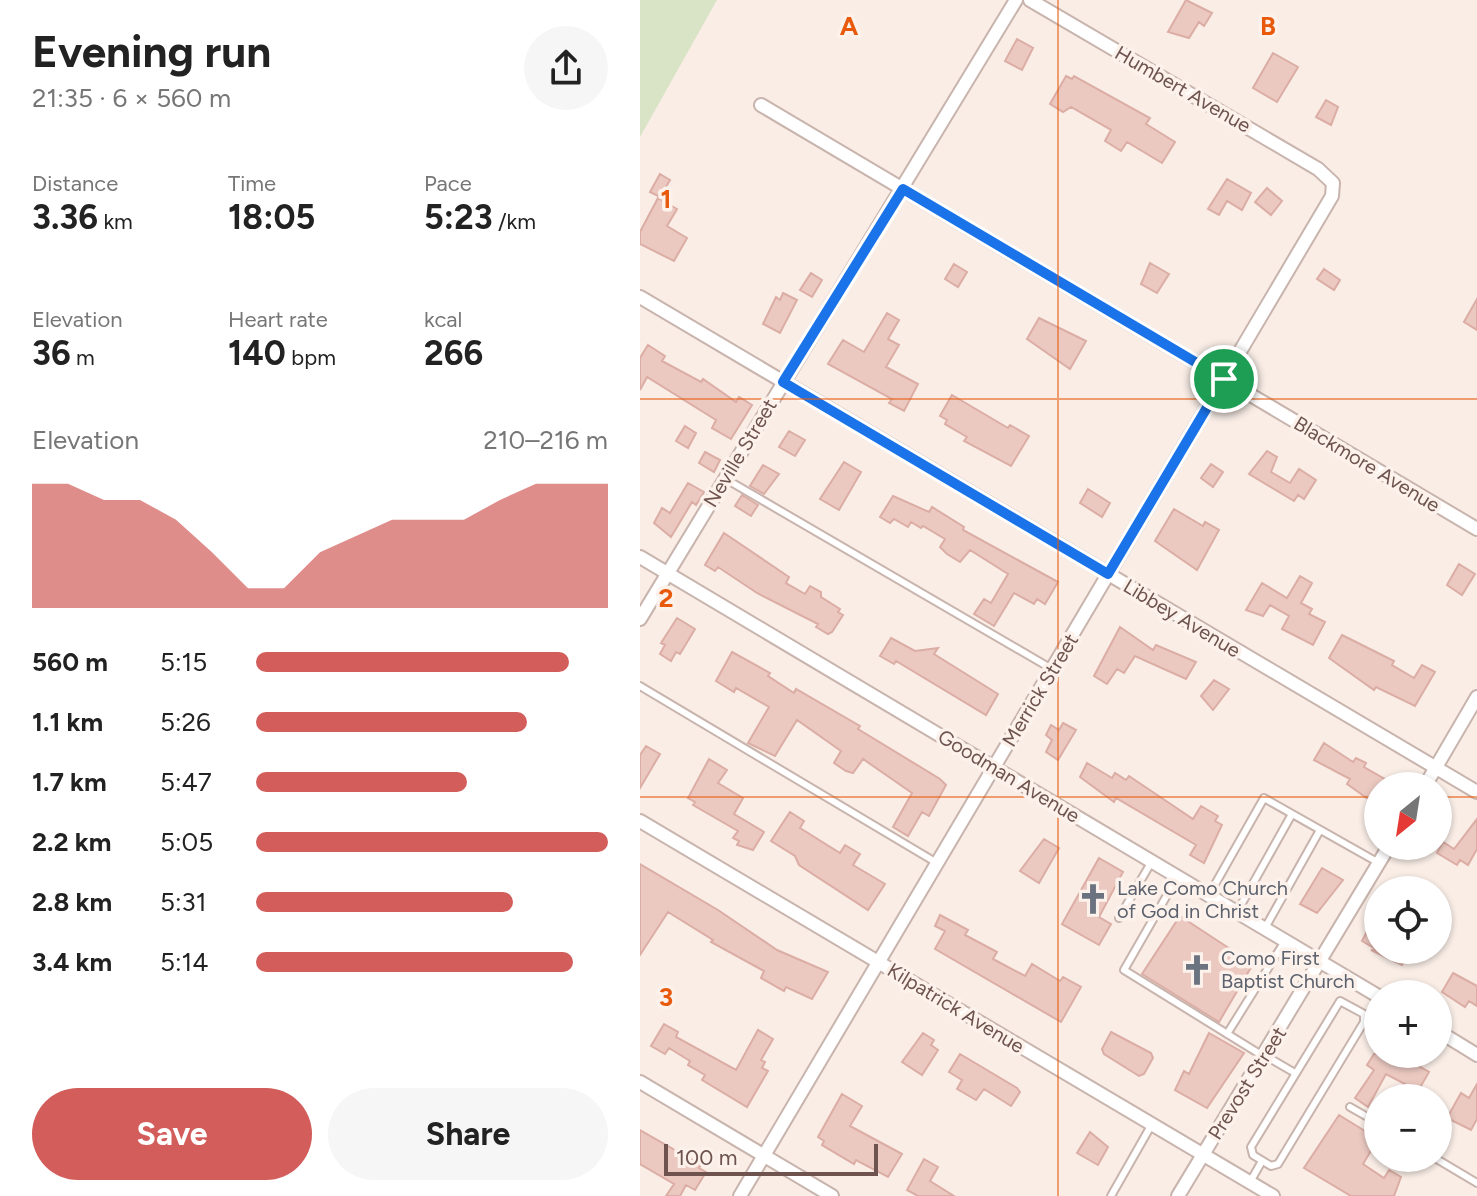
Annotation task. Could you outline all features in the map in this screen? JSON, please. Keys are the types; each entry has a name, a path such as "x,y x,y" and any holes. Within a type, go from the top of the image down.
{"street":[{"name":"Neville Street","path":"640,619 1016,0"},
{"name":"Humbert Avenue","path":"1030,0 1296,155 1333,183"},
{"name":"Blackmore Avenue","path":"761,105 1477,529"},
{"name":"Merrick Street","path":"740,1196 1321,219 1332,196 1333,183"},
{"name":"Libbey Avenue","path":"640,297 1477,792"},
{"name":"Goodman Avenue","path":"640,557 1321,962 1364,998"},
{"path":"1433,772 1477,697"},
{"name":"Kilpatrick Avenue","path":"640,821 1273,1196"},
{"name":"Prevost Street","path":"1178,1196 1381,860"},
{"path":"1452,1040 1477,1055"},
{"path":"640,1082 832,1196"}],"lane":[{"path":"724,478 1052,669"},
{"path":"640,686 937,863"},
{"path":"1209,895 1264,798 1379,863"},
{"path":"1237,912 1292,814"},
{"path":"1265,928 1320,830"},
{"path":"1119,918 1152,861"},
{"path":"1178,876 1124,970 1295,1073"},
{"path":"1227,1034 1285,941"},
{"path":"1364,1000 1340,1001 1251,1147 1253,1155 1271,1166 1278,1164 1364,1022"},
{"path":"1350,1107 1364,1115"},
{"path":"1111,1196 1152,1124"},
{"path":"1249,1182 1262,1161"},
{"path":"1452,1168 1477,1183"}],"green space":[{"path":"640,0 717,0 640,137"}],"building":[{"path":"1186,0 1212,13 1204,26 1199,22 1189,38 1168,32"},
{"path":"1017,39 1033,48 1022,70 1005,61"},
{"path":"1273,53 1298,67 1277,102 1253,88"},
{"path":"1066,76 1072,79 1074,76 1150,118 1146,124 1175,142 1162,163 1127,142 1121,151 1105,141 1111,130 1071,107 1063,112 1050,104"},
{"path":"1326,100 1338,107 1331,125 1316,117"},
{"path":"660,174 670,180 660,197 650,192"},
{"path":"1227,179 1251,193 1242,210 1227,201 1219,215 1208,209"},
{"path":"1267,188 1282,201 1271,215 1255,202"},
{"path":"658,198 677,209 667,226 687,238 674,261 640,244 640,232"},
{"path":"1150,263 1169,274 1157,293 1141,284"},
{"path":"954,264 967,272 958,287 945,279"},
{"path":"1324,269 1340,280 1334,290 1317,279"},
{"path":"811,273 822,280 812,297 800,290"},
{"path":"783,293 797,300 780,333 763,324 776,297 780,300"},
{"path":"1477,299 1477,330 1464,322"},
{"path":"887,313 899,320 888,339 899,345 886,367 918,384 904,411 889,403 892,399 828,364 843,340 864,352"},
{"path":"1039,318 1086,341 1070,369 1027,339"},
{"path":"648,345 665,356 662,361 701,382 703,379 736,402 739,397 752,405 731,439 712,428 716,420 647,377 640,390 640,358"},
{"path":"952,395 1008,428 1010,425 1029,436 1011,466 964,441 967,437 945,424 947,420 940,416"},
{"path":"685,426 696,433 688,448 676,441"},
{"path":"789,431 805,440 795,456 779,447"},
{"path":"1267,451 1277,457 1271,472 1290,483 1299,469 1316,480 1304,499 1298,495 1294,501 1249,474"},
{"path":"705,452 720,460 714,472 699,463"},
{"path":"844,462 861,472 839,510 820,499"},
{"path":"1211,464 1223,472 1213,487 1201,478"},
{"path":"763,465 779,474 764,494 750,486"},
{"path":"688,483 704,492 696,505 692,502 671,537 654,523 662,508 670,513"},
{"path":"1088,489 1110,503 1102,517 1080,503"},
{"path":"742,495 758,505 751,516 735,506"},
{"path":"893,496 929,512 932,507 964,527 963,530 1058,582 1045,604 1037,599 1034,604 1014,593 994,626 974,614 984,599 991,603 1008,574 970,550 960,562 940,547 945,539 923,526 921,528 911,522 908,527 894,519 890,523 880,517"},
{"path":"1174,509 1203,526 1205,522 1219,530 1197,570 1155,541"},
{"path":"724,533 789,577 786,583 805,594 810,586 840,609 838,612 843,615 832,632 828,634 816,627 818,624 757,593 718,567 715,571 705,565"},
{"path":"1459,564 1475,574 1462,595 1447,585"},
{"path":"1300,576 1312,583 1301,603 1312,609 1309,614 1325,622 1313,645 1282,629 1289,616 1270,605 1263,616 1246,610 1262,583 1287,598"},
{"path":"677,618 695,629 680,654 676,652 671,661 660,654 665,645 661,643"},
{"path":"1120,627 1153,650 1156,645 1196,662 1186,679 1135,656 1124,673 1117,669 1107,684 1094,676"},
{"path":"1342,635 1394,661 1392,665 1414,678 1422,665 1435,672 1415,706 1376,687 1374,690 1329,658"},
{"path":"891,638 915,651 938,648 934,654 998,694 986,715 896,661 894,664 880,656"},
{"path":"732,652 770,673 768,676 794,693 796,689 860,726 858,729 940,779 946,785 929,816 922,812 908,836 893,827 912,793 863,759 853,773 846,771 834,763 841,751 797,720 775,756 748,743 769,707 736,688 734,692 716,681"},
{"path":"1214,680 1229,689 1213,710 1201,696"},
{"path":"1063,723 1076,730 1058,760 1046,752 1052,740 1046,735 1051,725 1059,730"},
{"path":"1324,743 1353,762 1356,758 1366,763 1364,767 1373,772 1364,772 1364,796 1347,784 1350,779 1314,760"},
{"path":"646,746 660,754 640,788 640,755"},
{"path":"709,759 727,770 718,783 743,798 734,814 764,832 753,850 737,845 739,841 733,838 738,831 693,805 695,802 688,798"},
{"path":"1087,763 1112,778 1115,773 1126,780 1129,776 1193,819 1201,806 1218,816 1215,821 1222,825 1204,863 1190,855 1196,845 1116,798 1114,802 1080,777"},
{"path":"790,812 804,821 800,828 840,853 845,845 860,854 853,865 885,884 868,910 799,865 795,856 771,841"},
{"path":"1477,819 1477,849 1468,865 1460,860 1457,865 1449,860 1452,860 1454,849"},
{"path":"1044,839 1059,848 1039,883 1020,871"},
{"name":"Lake Como Church of God in Christ","path":"1099,858 1123,872 1099,917 1111,924 1099,945 1062,924"},
{"path":"640,864 718,910 777,950 828,972 812,999 786,987 784,991 761,978 764,971 711,942 713,940 668,912 640,955"},
{"path":"1322,868 1343,880 1317,913 1300,904"},
{"path":"940,915 968,930 965,935 997,952 993,959 1025,976 1032,964 1060,981 1063,977 1081,987 1061,1022 935,949 945,931 935,926"},
{"name":"Como First Baptist Church","path":"1180,916 1253,964 1219,1022 1142,974"},
{"path":"1453,973 1477,986 1477,1006 1469,1001 1465,1007 1452,999 1452,980 1449,980"},
{"path":"664,1024 678,1032 676,1037 736,1070 758,1030 773,1039 761,1060 765,1062 762,1068 768,1071 747,1107 702,1080 705,1075 688,1065 690,1061 669,1048 665,1054 651,1046"},
{"path":"1111,1032 1151,1053 1153,1058 1144,1074 1139,1076 1104,1054 1102,1049"},
{"path":"923,1033 934,1040 931,1045 938,1050 922,1075 902,1062"},
{"path":"1209,1033 1244,1053 1207,1108 1175,1090 1184,1071 1189,1074"},
{"path":"960,1054 1017,1088 1020,1092 1011,1106 984,1089 976,1100 957,1089 962,1080 949,1072"},
{"path":"1371,1068 1422,1068 1429,1072 1422,1084 1405,1084 1386,1074 1381,1084 1364,1084 1374,1070"},
{"path":"1477,1084 1477,1119 1471,1130 1452,1120 1452,1109 1461,1093 1469,1098"},
{"path":"1364,1085 1364,1104 1355,1098"},
{"path":"842,1094 862,1106 850,1126 902,1154 888,1177 856,1160 854,1164 822,1145 824,1141 818,1137"},
{"path":"1339,1115 1364,1130 1364,1172 1375,1172 1384,1178 1388,1172 1392,1172 1401,1177 1394,1196 1351,1196 1304,1168"},
{"path":"640,1130 701,1165 699,1168 706,1172 695,1190 686,1185 680,1196 666,1196 674,1184 640,1164"},
{"path":"1090,1132 1108,1147 1098,1165 1077,1153"},
{"path":"924,1159 938,1167 930,1181 954,1196 918,1196 907,1190"}],"place":[{"name":"Lake Como Church of God in Christ","path":"1093,899"},
{"name":"Como First Baptist Church","path":"1197,970"}],"route":[{"path":"903,189 1224,379 1108,574 783,382 903,189"}]}
